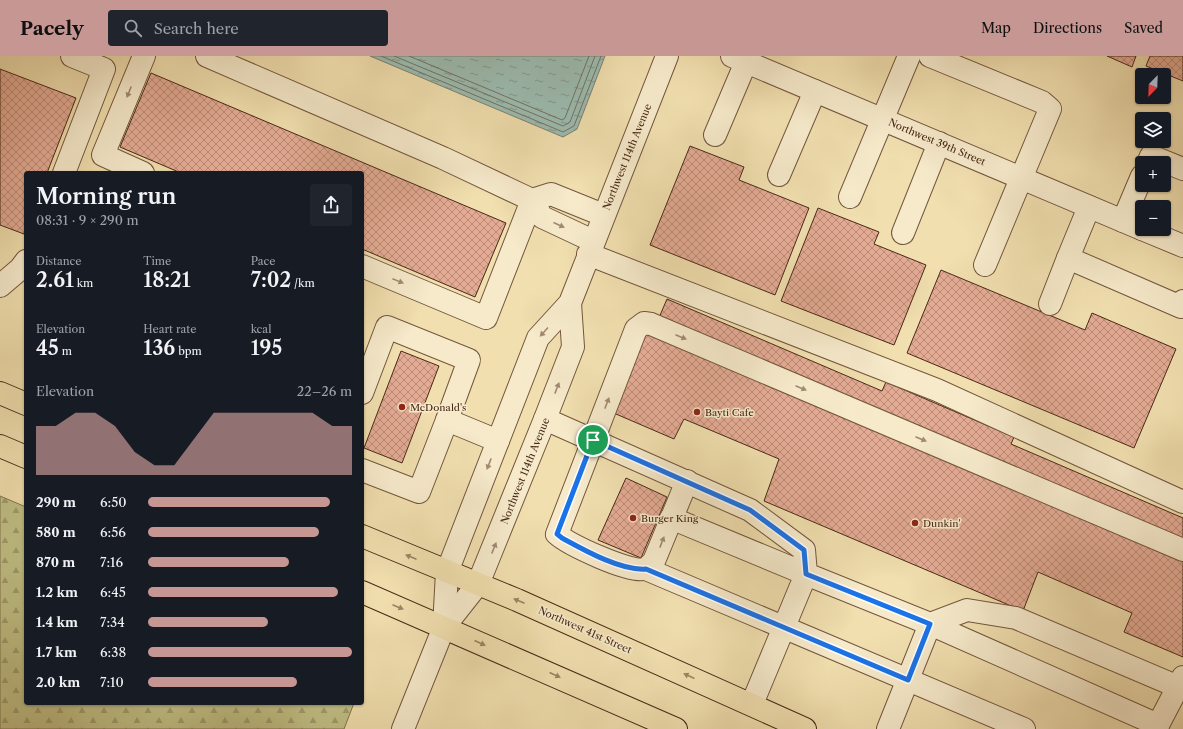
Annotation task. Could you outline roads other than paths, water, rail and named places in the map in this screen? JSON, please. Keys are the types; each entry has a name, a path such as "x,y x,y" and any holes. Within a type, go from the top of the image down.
{"main road":[{"path":"0,393 24,403"},
{"path":"0,446 24,456"},
{"name":"Northwest 41st Street","path":"364,537 478,584 752,704 805,729"},
{"path":"364,593 676,729"}],"street":[{"path":"65,171 104,69 72,56"},
{"path":"139,171 103,155 144,56"},
{"path":"208,56 443,158 532,200 542,217 591,248 937,390 1183,502"},
{"name":"Northwest 114th Avenue","path":"444,627 447,572 538,338 570,303 603,215 667,56"},
{"path":"850,197 884,120 909,56"},
{"path":"930,56 1042,102 1050,109 985,265"},
{"path":"715,135 739,59"},
{"name":"Northwest 39th Street","path":"739,59 1135,226"},
{"path":"779,175 815,91"},
{"path":"902,233 939,143"},
{"path":"1171,165 1183,170"},
{"path":"532,200 551,194 603,215"},
{"path":"364,267 486,318 532,200"},
{"path":"1050,304 1090,206"},
{"name":"Northwest 39th Street","path":"1160,236 1183,246"},
{"path":"1068,258 1181,307 1183,301"},
{"path":"0,286 24,264"},
{"name":"Northwest 114th Avenue","path":"403,729 444,627 478,584 545,419 573,347 570,303"},
{"path":"1024,729 646,569 619,565 562,538 557,534 636,330 644,323 651,324 1183,550"},
{"path":"364,388 387,327 469,360 419,492 364,471"},
{"path":"545,419 750,510 804,550 806,574 752,704"},
{"path":"447,420 498,441"},
{"path":"646,569 654,561 686,481"},
{"path":"671,518 930,624 1157,727 1181,684 1016,618 967,610 930,624 888,729"}],"water":[{"path":"370,56 605,56 577,129 563,137"}],"place":[{"name":"McDonald's","path":"402,407"},
{"name":"Bayti Cafe","path":"697,412"},
{"name":"Burger King","path":"633,518"},
{"name":"Dunkin'","path":"915,523"}]}
